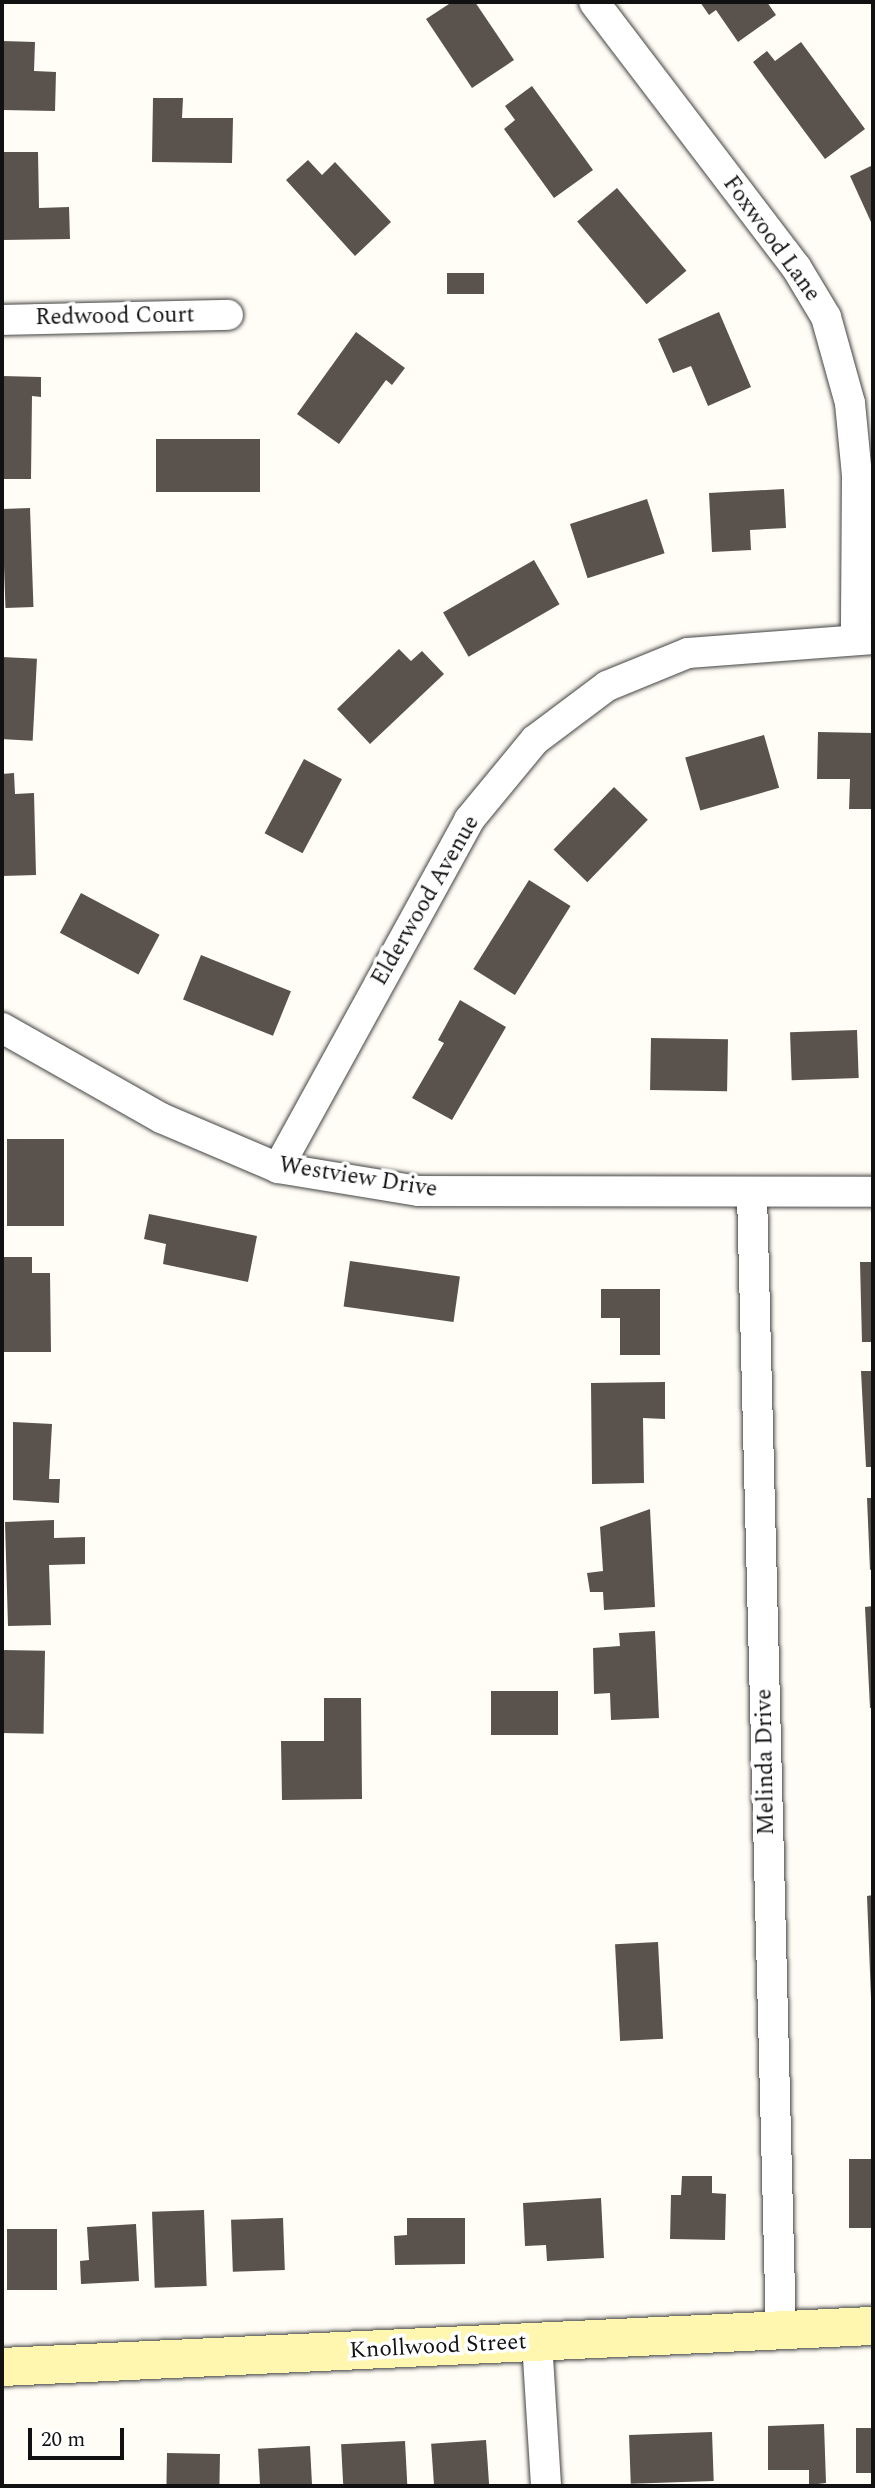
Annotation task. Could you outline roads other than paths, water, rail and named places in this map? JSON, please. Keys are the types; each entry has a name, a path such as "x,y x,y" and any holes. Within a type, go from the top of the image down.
{"main road":[{"name":"Knollwood Street","path":"2,2367 873,2326"}],"street":[{"name":"Foxwood Lane","path":"594,2 796,267 826,317 841,359 852,427 865,639"},
{"name":"Redwood Court","path":"2,320 228,315"},
{"name":"Elderwood Avenue","path":"278,1168 469,820 535,740 607,686 688,653 865,639"},
{"name":"Westview Drive","path":"2,1028 160,1118 278,1168 418,1191 752,1194 873,1192"},
{"name":"Melinda Drive","path":"752,1194 780,2329"},
{"path":"537,2342 546,2486"}]}
